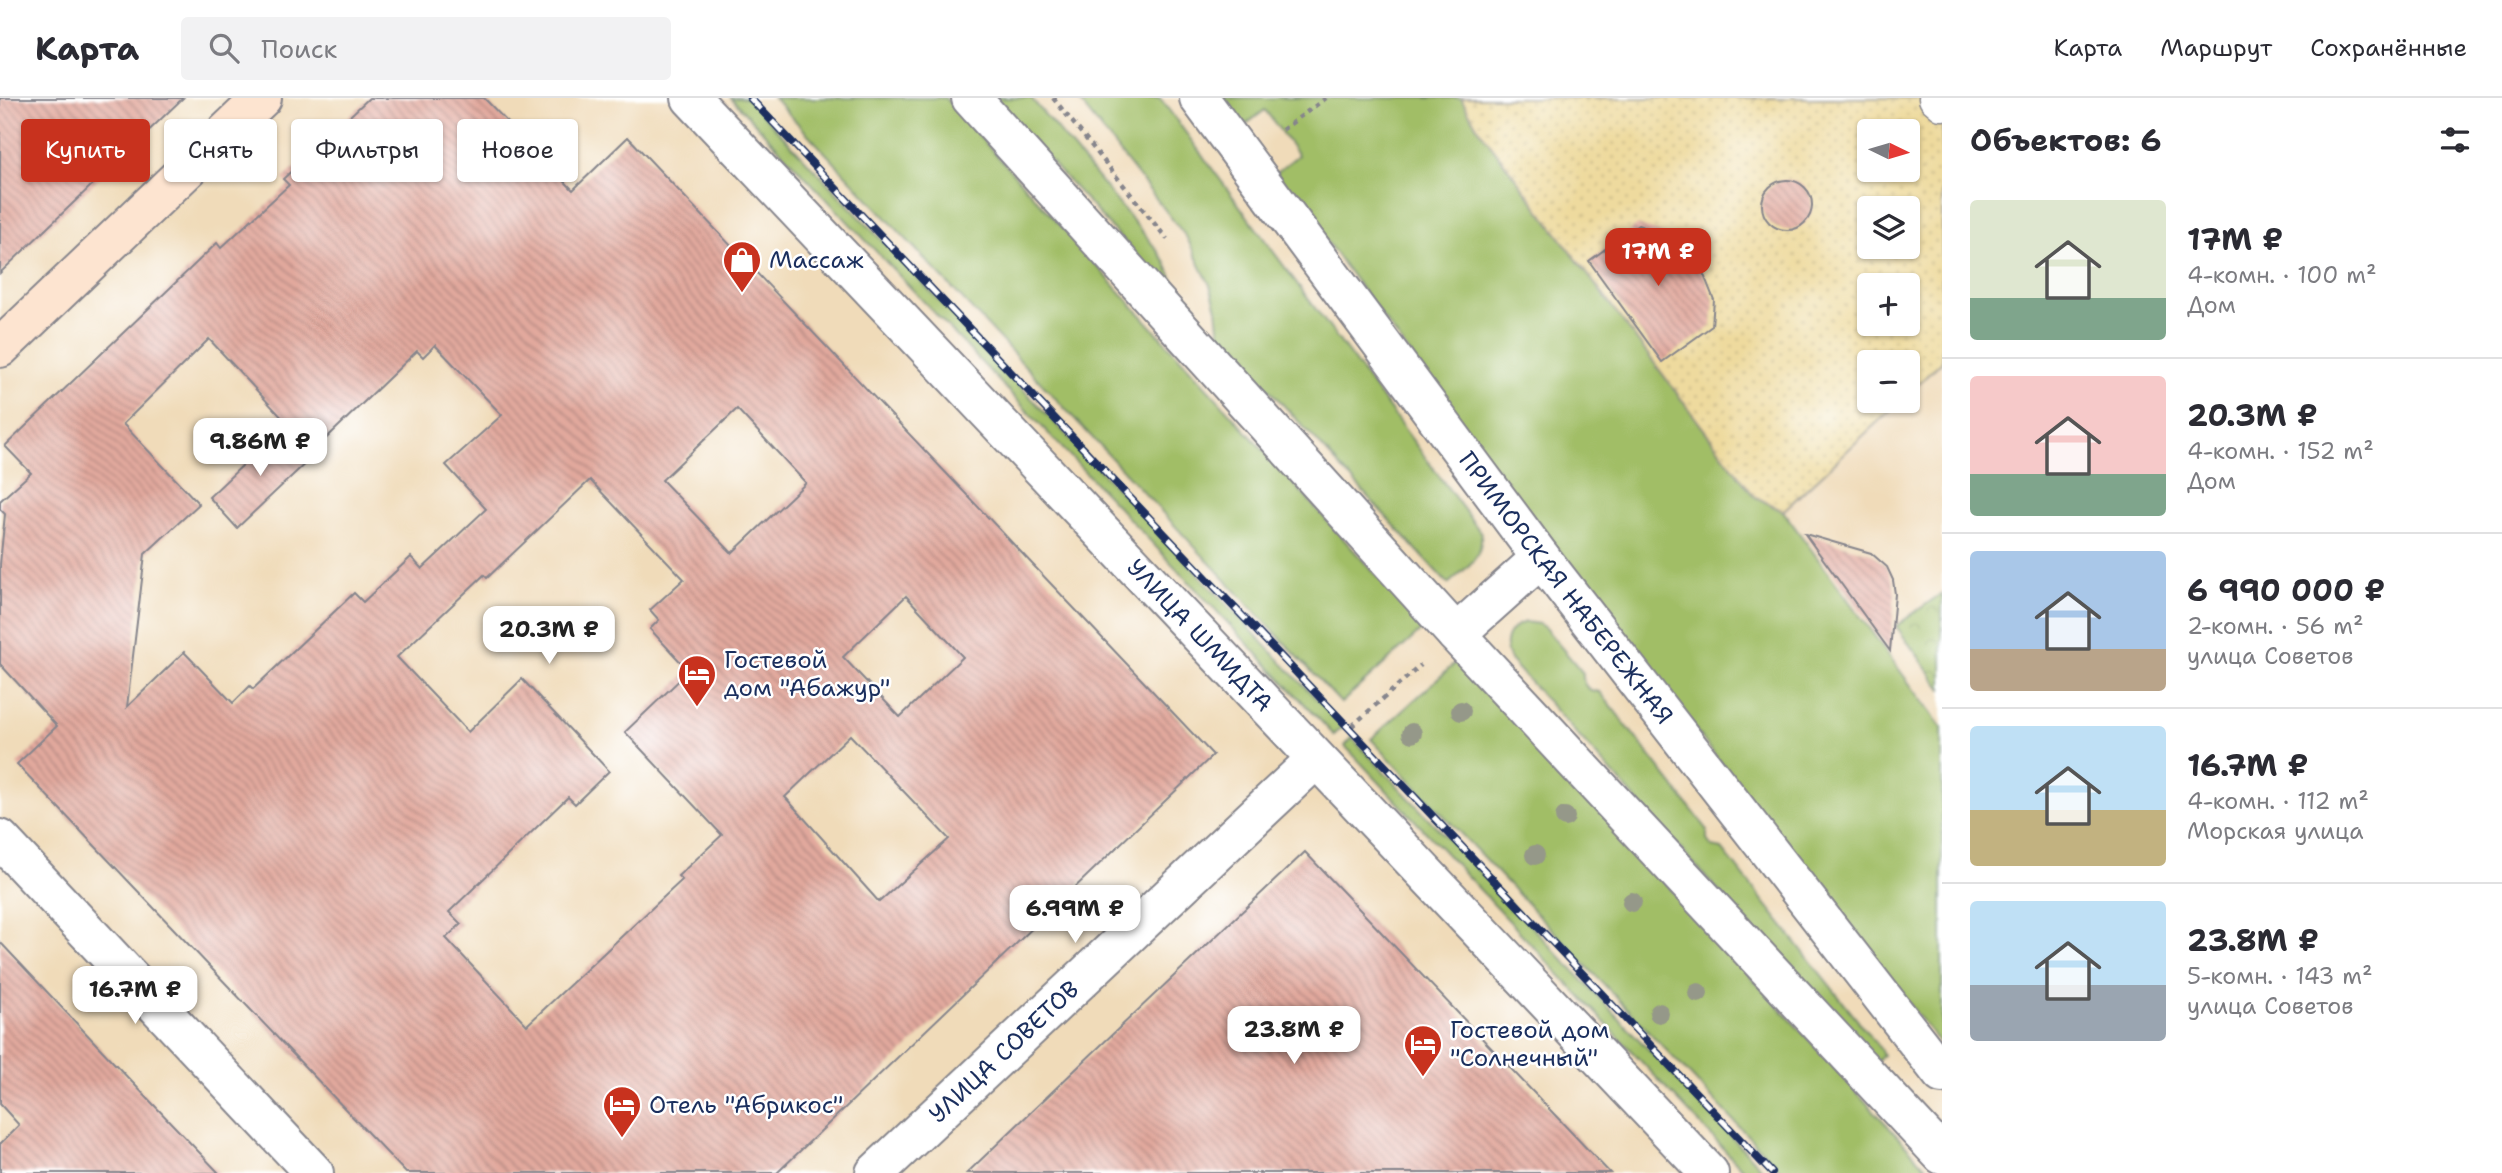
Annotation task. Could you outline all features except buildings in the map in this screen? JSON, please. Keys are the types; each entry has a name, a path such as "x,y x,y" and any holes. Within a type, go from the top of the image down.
{"street":[{"path":"0,348 262,98"},
{"name":"УЛИЦА ШМИДТА","path":"691,98 1709,1173"},
{"path":"971,98 1456,634 1942,1155"},
{"name":"ПРИМОРСКАЯ НАБЕРЕЖНАЯ","path":"1199,98 1541,558 1942,1074"},
{"path":"1456,634 1541,558"},
{"name":"УЛИЦА СОВЕТОВ","path":"874,1173 1316,759"},
{"path":"0,839 314,1173"}],"lane":[{"path":"1935,98 1942,104"}],"path":[{"path":"1244,157 1326,98"},
{"path":"1364,716 1456,634"}],"green space":[{"path":"731,98 747,98 1343,727 1334,735"},
{"path":"774,98 945,98 1424,628 1341,703"},
{"path":"993,98 1031,98 1154,246 1166,263 1179,294 1177,300"},
{"path":"1077,98 1160,98 1481,533 1480,550 1467,568 1448,584 1220,336 1217,309 1210,285 1187,238"},
{"path":"1219,98 1461,98 1476,125 1754,496 1783,511 1942,728 1942,1046 1554,549 1276,173 1298,155 1265,110 1241,128"},
{"path":"1942,593 1942,689 1896,626"},
{"path":"1525,622 1539,624 1545,628 1583,673 1587,687 1600,692 1707,829 1707,840 1712,847 1722,849 1881,1050 1883,1055 1878,1061 1871,1060 1510,660 1506,648 1507,637 1514,628"},
{"path":"1460,659 1931,1173 1783,1173 1371,739"},
{"path":"1352,738 1766,1173 1746,1173 1345,746"}],"sand":[{"path":"1461,98 1942,98 1942,361 1920,382 1920,350 1857,350 1857,413 1887,413 1783,511 1754,496 1476,125"}],"railway":[{"path":"750,98 1772,1173"}],"place":[{"name":"Массаж","path":"742,294"},
{"name":"Гостевой дом \"Абажур\"","path":"697,708"},
{"name":"Гостевой дом \"Солнечный\"","path":"1423,1078"},
{"name":"Отель \"Абрикос\"","path":"622,1139"}]}
